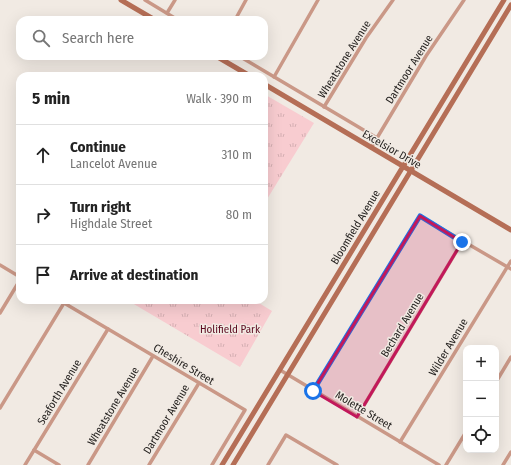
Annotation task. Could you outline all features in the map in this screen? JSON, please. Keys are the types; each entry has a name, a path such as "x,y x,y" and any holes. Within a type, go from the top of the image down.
{"main road":[{"path":"121,0 148,16"},
{"name":"Bloomfield Avenue","path":"222,465 504,0"},
{"name":"Bloomfield Avenue","path":"233,465 511,5"},
{"path":"223,60 243,72"},
{"name":"Excelsior Drive","path":"268,86 511,230"}],"street":[{"path":"145,0 172,16"},
{"path":"167,13 175,0"},
{"path":"237,16 246,0"},
{"path":"274,77 318,0"},
{"name":"Wheatstone Avenue","path":"324,107 366,38 393,0"},
{"name":"Dartmoor Avenue","path":"371,148 426,56 464,0"},
{"name":"Excelsior Drive","path":"246,60 266,72"},
{"name":"Excelsior Drive","path":"268,73 377,138"},
{"path":"313,391 420,216 462,242 509,268"},
{"name":"Bechard Avenue","path":"357,417 462,242"},
{"name":"Wilder Avenue","path":"400,442 509,268 511,261"},
{"path":"0,265 16,275"},
{"path":"0,313 16,287"},
{"path":"0,408 63,304"},
{"name":"Cheshire Street","path":"66,304 245,410 212,465"},
{"name":"Seaforth Avenue","path":"25,465 108,329"},
{"name":"Wheatstone Avenue","path":"88,465 153,356"},
{"path":"497,381 511,357"},
{"name":"Molette Street","path":"280,370 439,465"},
{"name":"Dartmoor Avenue","path":"149,465 199,383"},
{"path":"268,465 286,435 337,465"},
{"path":"446,465 463,437"},
{"path":"34,450 59,465"},
{"path":"503,465 511,452"},
{"path":"326,465 329,460"}],"highlighted area":[{"path":"420,216 462,242 357,417 313,391"}],"green space":[{"path":"268,96 314,123 268,198"},
{"name":"Holifield Park","path":"134,304 261,304 272,311 240,367"}],"route":[{"path":"313,391 420,216 462,242"}]}
